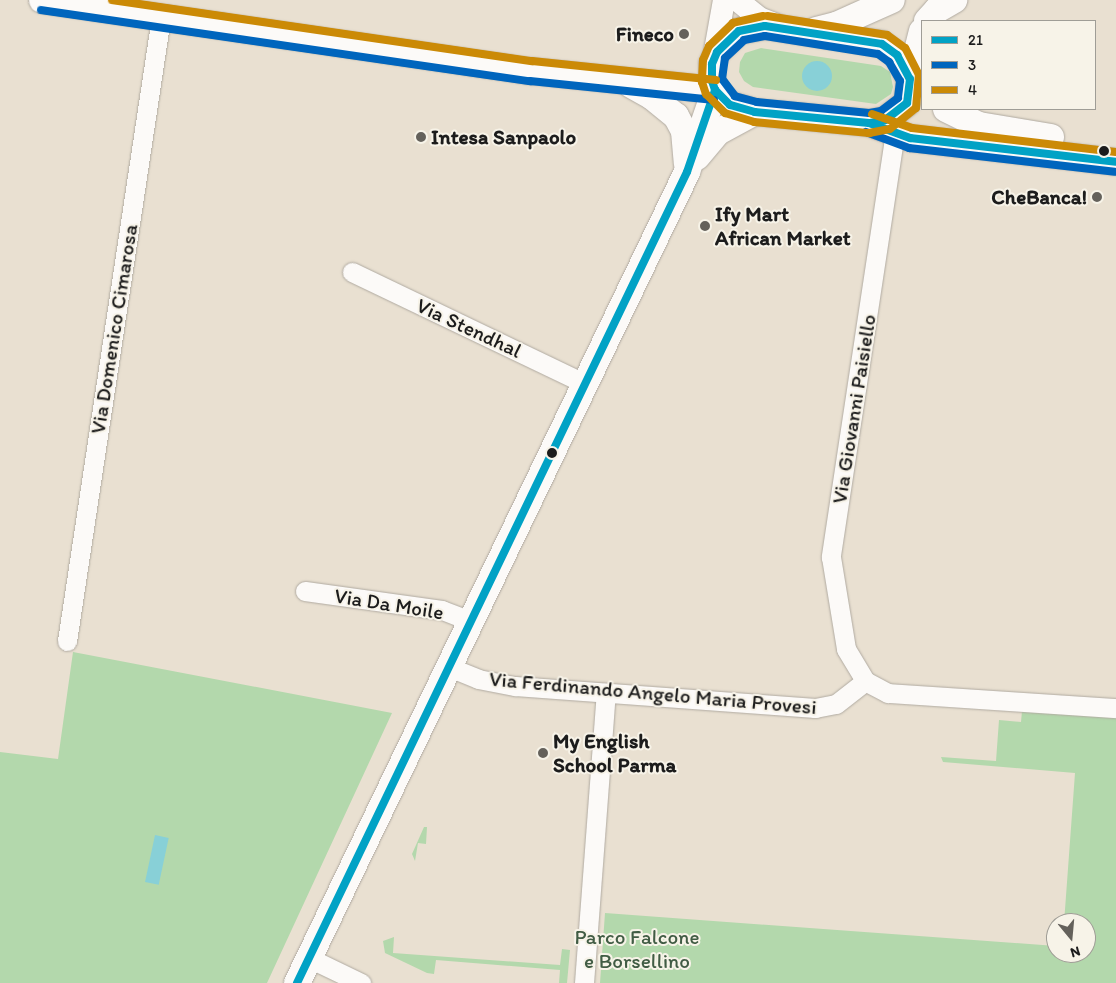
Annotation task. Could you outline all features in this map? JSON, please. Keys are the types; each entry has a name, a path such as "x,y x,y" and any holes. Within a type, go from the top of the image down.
{"main road":[{"path":"42,0 531,71 715,90 730,105 755,112 869,123 910,138 1116,162"},
{"path":"810,31 836,25 892,0"},
{"path":"928,20 937,10 954,0"},
{"path":"622,80 692,74 712,64 725,42 738,31 753,27 784,27 882,44 897,55 916,84"},
{"path":"869,123 898,113 907,103 916,84 921,40"},
{"path":"297,983 687,172 715,90 712,64"},
{"path":"622,80 651,96 676,116 684,131 687,172"},
{"path":"948,110 989,127 1116,146"},
{"path":"687,172 718,132 755,112"}],"street":[{"path":"712,64 724,0"},
{"path":"736,0 765,22 784,27"},
{"name":"Via Domenico Cimarosa","path":"67,642 161,17"},
{"name":"Via Giovanni Paisiello","path":"865,681 850,658 844,641 831,557 895,132"},
{"name":"Via Stendhal","path":"352,272 586,384"},
{"name":"Via Da Moile","path":"305,590 442,610 471,621"},
{"name":"Via Ferdinando Angelo Maria Provesi","path":"449,667 491,682 606,693 822,708 836,704 865,681"},
{"path":"865,681 878,690 898,695 1116,708"},
{"path":"584,983 606,693"},
{"path":"309,958 361,983"}],"green space":[{"path":"761,48 881,66 890,72 893,87 891,94 876,104 753,87 744,81 739,72 740,62 745,53"},
{"path":"73,652 392,713 267,983 0,983 0,752 58,759"},
{"name":"Parco Falcone e Borsellino","path":"1022,711 1116,718 1116,983 600,983 605,913 1046,945 1046,963 1096,963 1096,913 1065,913 1075,773 943,762 941,757 996,761 999,720 1021,722"},
{"path":"424,827 427,827 426,844 418,843 415,861 412,854"},
{"path":"394,937 393,953 560,965 562,949 570,950 567,983 559,983 560,970 436,960 434,974 427,973 385,953 383,941"}],"water":[{"path":"817,61 828,65 832,76 828,87 817,91 806,87 802,76 806,65"},
{"path":"155,835 169,838 159,885 145,882"}],"transit line":[{"name":"4","path":"112,0 532,61 716,80"},
{"name":"3","path":"41,10 530,81 714,100"},
{"name":"4","path":"763,16 733,23 709,46 703,60 702,82 706,94 725,113 754,122 869,133 890,129 916,108 919,75 905,48 887,35 767,16"},
{"name":"21","path":"765,26 882,44 897,55 910,79 907,103 885,120 869,123 755,112 730,105 715,90 712,81 712,64 717,52 739,31 765,26"},
{"name":"3","path":"765,36 878,54 889,62 900,81 898,98 881,111 869,113 757,102 735,96 722,79 725,58 744,40 765,36"},
{"name":"21","path":"297,983 687,172 715,90"},
{"name":"4","path":"872,114 912,128 1116,152"},
{"name":"21","path":"869,123 910,138 1116,162"},
{"name":"3","path":"866,132 909,148 1115,172"}],"place":[{"name":"Fineco","path":"684,34"},
{"name":"Intesa Sanpaolo","path":"421,137"},
{"name":"CheBanca!","path":"1097,197"},
{"name":"Ify Mart African Market","path":"705,226"},
{"name":"My English School Parma","path":"543,753"}]}
